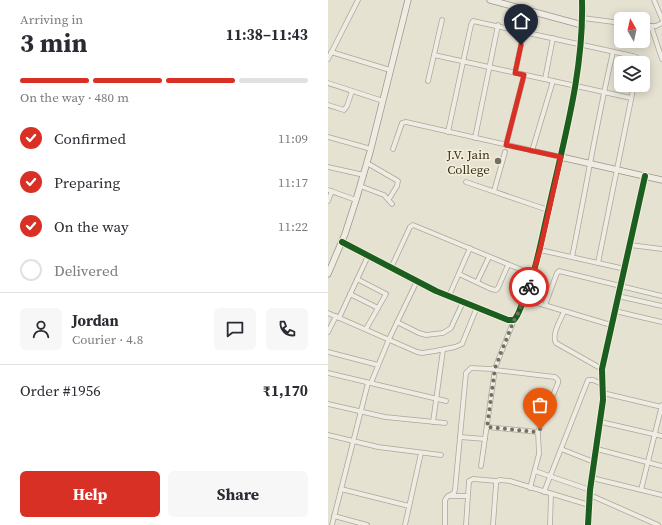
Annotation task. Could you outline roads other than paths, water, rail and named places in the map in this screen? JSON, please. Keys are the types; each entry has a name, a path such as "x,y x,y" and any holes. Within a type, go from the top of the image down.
{"street":[{"path":"328,59 358,0"},
{"path":"328,274 342,242 364,175 408,0"},
{"path":"490,0 502,2 582,25"},
{"path":"481,466 495,369 514,320 534,275 561,157 576,86 583,18 582,0"},
{"path":"654,0 662,19"},
{"path":"583,18 614,22"},
{"path":"428,82 442,20"},
{"path":"448,132 462,61 472,22 476,20 633,56"},
{"path":"662,23 651,26 662,59"},
{"path":"475,138 498,25"},
{"path":"515,73 524,32"},
{"path":"545,79 553,38"},
{"path":"331,52 390,70"},
{"path":"572,257 591,164 603,92 613,52"},
{"path":"434,55 631,98"},
{"path":"506,145 524,75"},
{"path":"532,151 553,81"},
{"path":"328,83 383,101"},
{"path":"328,105 344,110 347,106 352,91"},
{"path":"598,263 632,92"},
{"path":"393,149 404,122 662,180"},
{"path":"328,136 371,149"},
{"path":"494,191 505,152"},
{"path":"367,163 398,181 397,186 388,200"},
{"path":"328,167 364,175"},
{"path":"588,525 590,492 601,422 603,393 602,369 644,176"},
{"path":"466,182 548,210"},
{"path":"360,186 384,196 392,204"},
{"path":"328,201 330,190 356,200"},
{"path":"391,268 410,227 413,225 534,275"},
{"path":"342,242 449,296 508,320 514,320"},
{"path":"630,245 662,249"},
{"path":"449,296 470,248"},
{"path":"540,250 624,269"},
{"path":"328,332 350,294 368,256"},
{"path":"477,282 489,256"},
{"path":"459,274 496,290 508,264"},
{"path":"545,305 559,271 662,296"},
{"path":"357,278 386,292 366,329"},
{"path":"332,525 352,441 370,383 417,281"},
{"path":"350,294 378,308"},
{"path":"618,296 662,306"},
{"path":"524,299 611,325"},
{"path":"397,322 426,336 443,332 450,328 463,302"},
{"path":"328,313 422,353 443,350 462,344 477,308"},
{"path":"564,311 554,336 554,341 602,369"},
{"path":"615,311 662,322"},
{"path":"433,422 443,350"},
{"path":"328,352 378,365"},
{"path":"445,525 445,500 455,490 466,373 468,370 474,368 495,369 557,378 558,383 538,432 540,451 530,488"},
{"path":"328,373 446,401"},
{"path":"544,492 588,380 593,380 602,384"},
{"path":"603,393 662,406 641,490"},
{"path":"328,404 385,417 445,423"},
{"path":"601,422 662,436"},
{"path":"487,427 538,432"},
{"path":"328,435 384,448 441,455"},
{"path":"460,437 485,439"},
{"path":"561,449 594,462"},
{"path":"596,449 662,466"},
{"path":"405,525 420,453"},
{"path":"535,470 590,492 658,525"},
{"path":"592,478 662,495"},
{"path":"466,525 468,483 470,480 505,480 590,504"},
{"path":"493,525 497,481"},
{"path":"341,489 409,506"},
{"path":"550,525 551,494"},
{"path":"448,496 467,496"},
{"path":"334,516 367,525"}],"place":[{"name":"J.V. Jain College","path":"498,161"}]}
